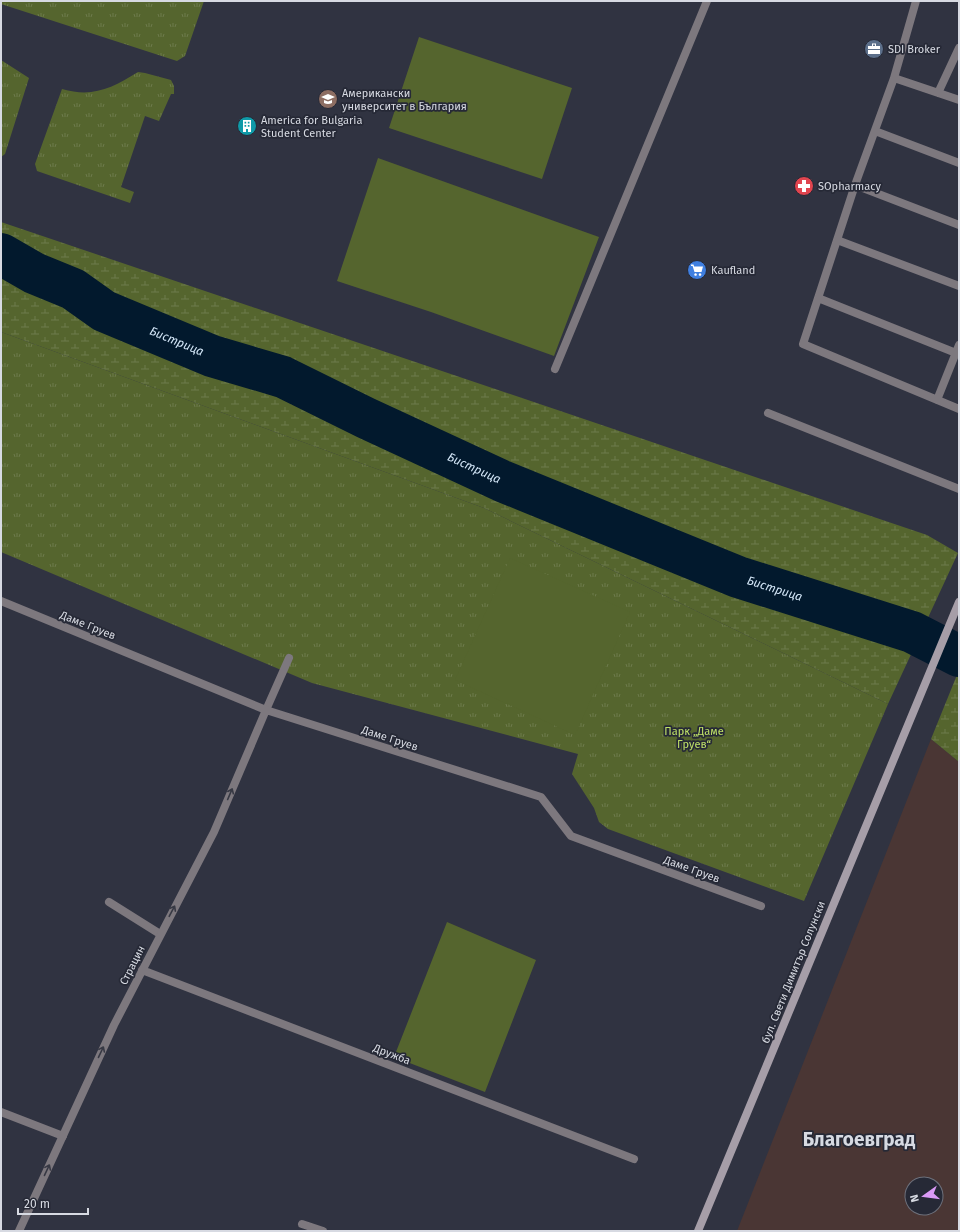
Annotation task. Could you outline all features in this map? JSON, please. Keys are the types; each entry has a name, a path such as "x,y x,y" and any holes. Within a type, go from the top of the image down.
{"main road":[{"name":"бул. Свети Димитър Солунски","path":"698,1231 959,602"}],"street":[{"path":"555,369 707,1"},
{"path":"916,1 894,78 855,186 802,344 959,409"},
{"path":"938,93 959,48"},
{"path":"894,78 959,100"},
{"path":"875,131 959,163"},
{"path":"855,186 959,225"},
{"path":"837,240 959,286"},
{"path":"818,298 957,349 937,400"},
{"path":"768,413 959,489"},
{"name":"Даме Груев","path":"1,600 266,710 541,797 571,836 761,906"},
{"name":"Страцин","path":"19,1231 114,1025 214,832 289,658"},
{"path":"109,902 160,934"},
{"name":"Дружба","path":"142,970 634,1159"},
{"path":"1,1112 63,1136"},
{"path":"302,1224 323,1231"}],"shaded area":[{"path":"931,739 959,762 959,1231 737,1231"}],"green space":[{"path":"1,1 204,1 185,56 177,61 1,4"},
{"path":"419,37 572,88 542,179 389,128"},
{"path":"1,60 29,78 5,154 1,157"},
{"path":"138,72 171,80 174,86 174,94 171,94 159,121 145,116 121,187 134,192 130,203 37,171 35,164 62,89 73,92 93,92 102,90 120,83"},
{"path":"378,158 599,237 554,356 431,312 337,281"},
{"path":"1,222 927,535 958,553 888,704 484,508 1,332"},
{"name":"Парк „Даме Груев“","path":"1,332 484,508 888,704 804,901 608,829 599,822 594,808 572,774 578,754 312,683 1,552"},
{"path":"510,558 630,612 575,735 455,680"},
{"path":"959,670 959,762 931,739"},
{"path":"447,922 536,960 485,1092 394,1057"}],"waterway":[{"name":"Бистрица","path":"1,254 34,273 73,289 104,311 212,356 283,377 366,418 502,481 738,577 912,632 959,656"}],"place":[{"name":"SDI Broker","path":"874,49"},
{"name":"Американски университет в България","path":"328,99"},
{"name":"America for Bulgaria Student Center","path":"247,126"},
{"name":"SOpharmacy","path":"804,186"},
{"name":"Kaufland","path":"697,270"}],"district":[{"name":"Благоевград","path":"859,1139"}]}
